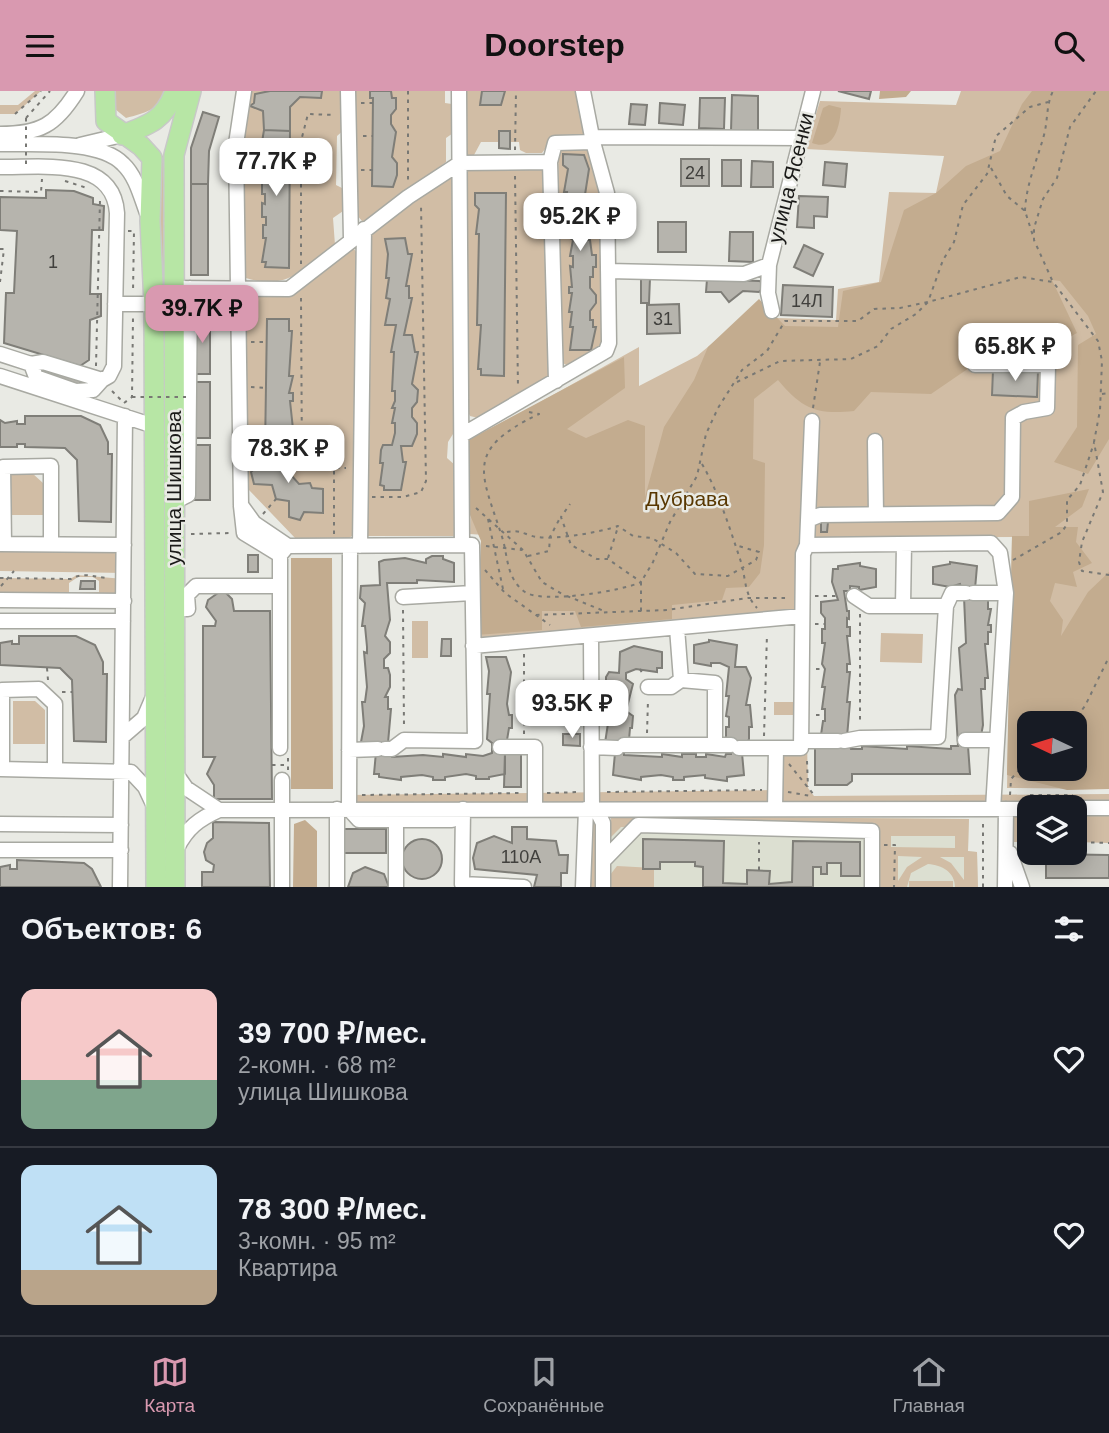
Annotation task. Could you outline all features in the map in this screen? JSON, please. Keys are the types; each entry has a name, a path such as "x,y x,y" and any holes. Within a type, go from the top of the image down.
{"main road":[{"name":"улица Шишкова","path":"105,91 106,121 141,146 152,159 150,221 154,304 154,426 167,496"},
{"path":"174,155 166,135 167,111 175,91"},
{"name":"улица Шишкова","path":"156,887 155,693 182,288 174,155 191,91"},
{"path":"122,135 142,128 167,111"},
{"name":"улица Шишкова","path":"164,574 174,609 174,887"}],"street":[{"path":"0,134 40,131 66,109 77,91"},
{"path":"244,91 236,144 241,505 244,533 284,551 333,546 469,550"},
{"path":"348,91 351,239"},
{"path":"459,91 462,506 472,593 475,741"},
{"path":"462,435 606,351 609,343 607,193 592,140 583,91"},
{"name":"улица Ясенки","path":"772,311 769,265 813,91"},
{"path":"0,144 80,145 122,135"},
{"path":"556,381 550,162 555,143 592,140 799,138"},
{"path":"80,145 122,162 136,184 150,221"},
{"path":"182,288 289,289 351,239 460,163 550,162"},
{"path":"0,167 80,170 105,181 116,202 114,366 109,376 102,380 88,385 84,377"},
{"path":"337,887 349,750 355,546 361,497 365,229"},
{"path":"608,271 744,274 769,265"},
{"path":"115,304 154,304"},
{"path":"0,354 30,364 43,362 102,380"},
{"path":"808,520 820,515 998,513 1012,497 1013,418 1024,412 1047,408 1048,365 975,365"},
{"path":"0,376 154,426"},
{"path":"120,887 125,416"},
{"path":"591,747 715,745 801,748 804,741 803,554 807,545 812,421"},
{"path":"875,441 876,514"},
{"path":"51,544 51,466 3,467 2,544 124,545"},
{"path":"241,505 254,523 284,551"},
{"path":"807,545 991,543 1000,553 1006,593 997,740 998,806 1006,842 1022,887"},
{"path":"903,607 904,544"},
{"path":"280,748 278,586 284,551"},
{"path":"174,609 188,609 187,595 196,586 278,586"},
{"path":"403,597 472,593"},
{"path":"938,737 946,606 951,593 1006,593"},
{"path":"857,598 869,606 946,606"},
{"path":"0,600 124,601"},
{"path":"473,646 802,616"},
{"path":"0,621 123,621"},
{"path":"677,628 681,680"},
{"path":"583,887 592,792 591,636"},
{"path":"648,687 671,687 681,680 715,683 715,745"},
{"path":"55,770 55,705 39,689 2,690 1,769 131,772 145,787 156,809"},
{"path":"122,737 144,718 155,693"},
{"path":"804,741 938,737 997,740"},
{"path":"349,750 392,749 404,740 475,741 496,747 535,747 535,809"},
{"path":"770,748 775,809"},
{"path":"174,771 186,788 219,810"},
{"path":"282,780 282,887"},
{"path":"345,805 359,820 452,820 463,809"},
{"path":"174,853 185,833 199,819 219,810 282,810 345,805 463,809 1017,808"},
{"path":"1087,808 1109,808"},
{"path":"463,809 458,885 524,887"},
{"path":"591,809 603,823 603,887"},
{"path":"396,820 396,887"},
{"path":"0,824 121,825"},
{"path":"603,861 638,825 872,831 872,887"},
{"path":"1005,887 1006,842"},
{"path":"0,850 121,850"}],"path":[{"path":"15,114 41,91"},
{"path":"26,164 26,118 50,91"},
{"path":"361,497 403,497 421,492 426,481 408,91"},
{"path":"516,91 515,405 539,415 501,435 491,449 481,476 505,547 507,569 525,592 539,598 627,589 641,582"},
{"path":"1002,564 1023,557 1038,543 1062,532 1067,524 1066,500 1080,485 1094,442 1101,394 1102,361 1098,341 1053,282 1029,231 1025,211 1025,192 1045,133 1048,102 1054,91"},
{"path":"1034,240 1034,228 1043,199 1057,178 1070,127 1096,91"},
{"path":"733,384 780,362 851,359 878,346 891,329 916,314 928,302 943,260 954,242 964,205 982,184 990,166 996,136 1030,107 1048,102"},
{"path":"349,115 308,114 301,141 302,468 361,468"},
{"path":"990,166 1007,196 1025,211"},
{"path":"0,191 41,193 42,178 49,178"},
{"path":"56,178 66,178 65,182 94,190"},
{"path":"84,377 96,368 97,361 100,199"},
{"path":"120,231 134,230 133,292"},
{"path":"0,249 4,249 0,282"},
{"path":"641,611 641,582 670,522 697,476 706,434 742,370 767,351 785,321 858,321 874,309 900,308 928,302 1021,277 1053,282"},
{"path":"133,317 132,397 186,397"},
{"path":"239,342 268,342"},
{"path":"812,421 814,388 820,361"},
{"path":"1102,361 1109,366"},
{"path":"239,387 268,387"},
{"path":"1101,394 1109,393"},
{"path":"1094,442 1103,492 1086,528 1079,562 1082,571 1108,576"},
{"path":"345,805 535,793 775,790 814,796 770,748 767,620 748,598 735,545 710,479 701,463"},
{"path":"333,546 334,468"},
{"path":"254,523 276,499"},
{"path":"527,556 549,551 550,537 570,504"},
{"path":"462,506 473,506 507,532 523,550 542,582 564,595 608,612"},
{"path":"487,516 505,593"},
{"path":"561,517 569,535 570,545 597,559 608,559 641,582"},
{"path":"618,526 633,536 652,538 676,554 695,574 728,576 756,560 759,552 735,545"},
{"path":"507,532 519,529 537,537 550,537 583,532 599,533 618,526"},
{"path":"608,559 618,526"},
{"path":"191,534 236,533"},
{"path":"523,550 493,545 469,550 505,593 568,638"},
{"path":"0,587 13,572"},
{"path":"0,578 71,579 77,575 94,575 124,579"},
{"path":"536,615 641,611 712,605 748,598 767,600 802,595 838,596"},
{"path":"403,597 404,740"},
{"path":"857,598 860,738"},
{"path":"524,642 524,747"},
{"path":"1081,711 1109,657"},
{"path":"47,667 48,683"},
{"path":"647,745 648,687"},
{"path":"57,692 72,692"},
{"path":"804,741 808,788"},
{"path":"272,765 288,765"},
{"path":"983,887 998,806 1017,773"},
{"path":"1087,842 1109,842"},
{"path":"894,887 895,845"},
{"path":"759,853 759,870"}],"shaded area":[{"path":"611,816 969,819 968,851 977,852 978,887 594,887 594,823 611,823"}],"green space":[{"path":"35,91 41,91 15,114 0,114 0,105 18,105"},
{"path":"115,91 167,91 156,107 126,118 115,109"},
{"path":"250,91 344,91 345,129 337,136 336,185 346,190 346,209 333,218 335,245 294,275 273,282 246,278 242,143"},
{"path":"354,91 445,91 445,103 452,104 456,110 456,131 446,138 446,162 369,221 362,221 356,214"},
{"path":"466,91 580,91 587,130 582,136 555,136 542,153 526,153 520,150 519,142 481,142 474,155 467,155"},
{"path":"880,91 911,91 906,97 879,99"},
{"name":"Дубрава","path":"961,91 1109,91 1109,789 1007,788 1012,537 819,538 803,542 797,611 481,640 487,542 485,535 470,534 472,440 639,347 639,386 697,356 744,317 836,320 838,289 879,282 889,192 936,193 944,156 805,149 820,101 956,105"},
{"name":"Дубрава","path":"1032,91 1109,91 1109,439 1088,474 1054,462 1077,427 1078,345 1096,334 1088,316 1060,281 1052,280 1077,333 1066,339 967,333 969,368 931,394 871,392 854,411 830,412 803,404 778,380 754,399 753,459 765,463 764,545 760,573 749,587 726,588 722,600 672,605 672,619 581,627 575,611 542,611 542,630 476,635 481,541 470,515 468,440 624,357 625,388 567,429 586,438 628,420 645,426 645,497 664,427 694,380 708,347 759,299 785,326 838,327 843,291 881,282 904,210 936,193 966,166 1000,151 1022,104"},
{"path":"829,105 841,108 835,135 826,144 812,143 823,108"},
{"path":"587,147 604,210 605,343 568,366 561,362 558,148"},
{"path":"167,155 168,486 160,486 159,156"},
{"path":"468,165 545,167 550,372 548,378 478,418 470,416 467,410"},
{"path":"444,176 456,179 458,426 448,442 447,458 456,466 456,536 367,536 371,233"},
{"path":"351,245 366,265 365,288 356,295 357,532 348,539 296,539 249,490 244,298 249,293 291,292"},
{"path":"32,473 43,483 43,515 10,515 9,474"},
{"path":"1089,489 1082,507 1055,527 1078,527 1076,542 1092,563 1073,572 1077,587 1055,583 1050,601 1063,620 1061,636 1088,592 1109,572 1109,789 1067,790 1031,781 1087,781 1087,711 1017,711 1017,778 1007,775 1012,536 1029,536 1029,501"},
{"path":"0,544 124,545 124,573 0,571"},
{"path":"291,558 332,558 333,789 291,789"},
{"path":"77,575 124,579 124,601 0,600 0,578 70,579","holes":["78,577 93,577 99,581 99,592 69,593 69,583"]},
{"path":"412,621 428,621 428,658 412,658"},
{"path":"881,633 923,634 922,663 880,662"},
{"path":"13,701 35,701 45,710 45,744 13,744"},
{"path":"774,702 794,702 794,715 774,715"},
{"path":"807,741 808,788 814,796 1109,794 1109,843 1087,842 1087,795 1017,795 1017,842 1006,842 1006,810 463,809 359,820 348,795 775,790 776,748"},
{"path":"611,816 969,819 968,851 977,852 978,887 955,887 953,877 947,870 928,864 911,873 907,887 876,887 876,833 621,827 611,837 605,823 611,822","holes":["891,836 955,836 955,848 891,847","898,856 922,857 907,867 898,881","940,857 964,857 964,880 951,863"]},
{"path":"595,818 598,887 588,887 592,819"},
{"path":"305,820 317,831 317,887 293,887 294,824"},
{"path":"617,866 654,868 654,887 610,887 610,875"},
{"path":"909,881 953,881 953,887 909,887"}],"building":[{"path":"270,91 322,91 321,98 300,97 290,107 290,131 264,130 263,111 250,106 254,103 255,94"},
{"path":"370,91 391,91 392,98 396,98 396,109 391,115 391,124 396,132 392,157 397,163 393,187 372,186 373,98 370,98"},
{"path":"482,91 505,91 501,105 480,105"},
{"path":"838,91 871,91 869,99"},
{"path":"732,95 758,96 758,131 731,131"},
{"path":"700,98 725,98 724,129 699,128"},
{"path":"660,103 685,105 683,125 659,123"},
{"path":"631,104 647,105 645,125 629,124"},
{"path":"203,112 219,117 209,151 208,184 191,184 191,148"},
{"path":"264,130 290,131 289,268 265,267 266,262 262,262 266,238 263,238 263,225 266,225 266,217 262,217 262,203 265,204 262,180 265,180 265,172 262,172 265,148 261,148"},
{"path":"499,131 510,131 510,149 499,148"},
{"path":"563,154 584,155 589,169 584,201 587,201 587,212 590,212 590,224 585,240 590,240 592,255 596,255 596,267 593,267 593,277 590,277 590,288 596,295 596,303 590,311 590,320 593,320 593,327 596,327 591,350 570,350 573,327 570,327 572,293 569,293 569,287 572,287 570,266 573,267 573,256 570,256 573,240 565,235 568,212 565,212 567,192 564,192 568,169 563,165"},
{"path":"681,159 709,159 709,186 681,186"},
{"path":"722,160 741,160 741,186 722,186"},
{"path":"752,161 773,162 773,187 751,187"},
{"path":"825,162 847,164 845,187 823,185"},
{"path":"191,184 208,184 208,275 191,275"},
{"path":"46,190 74,191 93,198 93,204 104,206 103,230 92,230 90,294 101,294 101,316 90,320 89,360 80,366 4,343 6,293 14,293 17,231 0,230 0,197 46,198"},
{"path":"475,193 506,193 504,376 481,375 481,369 478,369 481,325 477,325 479,234 476,234 479,209 475,205"},
{"path":"799,196 828,197 827,217 814,216 814,228 797,227"},
{"path":"658,222 686,222 686,252 658,252"},
{"path":"730,232 753,232 753,262 729,261"},
{"path":"405,238 408,254 412,254 406,286 409,286 409,298 412,298 404,335 412,335 415,352 418,352 412,384 418,390 417,402 412,408 417,434 412,446 401,446 403,462 406,462 401,490 384,490 384,486 380,485 383,463 380,463 381,450 383,445 392,445 395,433 395,423 392,423 395,408 392,408 395,401 395,391 392,391 394,352 391,352 396,325 385,325 390,299 386,298 389,278 386,278 388,254 385,239"},
{"path":"804,245 823,254 813,276 794,267"},
{"path":"641,278 650,278 649,303 641,303"},
{"path":"707,279 768,283 759,292 743,291 729,302 721,292 706,292"},
{"path":"783,285 833,287 832,317 781,315"},
{"path":"679,304 680,333 647,334 647,305"},
{"path":"193,317 210,317 210,374 193,374"},
{"path":"267,319 289,319 289,331 292,331 289,376 293,376 289,393 293,393 293,401 290,401 293,429 290,429 290,436 293,436 291,450 265,450"},
{"path":"983,337 993,337 993,354 983,354"},
{"path":"46,366 82,378 79,387 43,375"},
{"path":"993,370 1038,371 1037,397 992,395"},
{"path":"193,382 210,382 210,438 193,438"},
{"path":"25,416 81,416 100,425 108,442 108,454 112,454 111,522 79,521 77,460 65,448 25,447 25,444 0,447 0,420 5,423 17,421 17,424 25,424"},
{"path":"193,445 210,445 210,500 193,500"},
{"path":"265,450 291,450 290,474 299,484 310,483 312,488 323,489 323,513 304,512 300,520 289,517 289,501 276,499 272,485 254,484 251,472 255,468 264,467"},
{"path":"821,522 828,522 827,532 821,532"},
{"path":"248,555 258,555 258,572 248,572"},
{"path":"443,556 443,559 454,563 454,582 417,580 417,583 387,583 390,620 385,636 390,642 390,653 384,659 384,668 388,668 390,675 390,687 385,697 388,697 388,709 391,709 388,743 392,757 443,757 443,754 466,757 466,754 483,756 492,753 492,743 487,739 490,694 487,694 489,671 486,657 506,657 511,672 507,704 509,715 512,715 512,728 509,728 505,752 505,774 489,779 476,779 476,776 466,774 445,777 445,780 433,780 433,777 422,775 401,777 401,780 379,777 379,774 374,774 376,752 372,742 361,742 364,726 362,702 365,702 367,687 364,652 367,653 367,647 365,626 362,626 365,603 360,598 361,586 380,585 379,562 405,558 426,563 426,559"},
{"path":"950,562 977,566 975,589 988,598 988,609 991,609 988,625 991,625 991,632 988,632 988,644 985,644 988,678 985,678 985,689 981,689 983,725 981,736 968,746 970,774 852,774 852,781 847,785 815,785 815,746 825,721 825,709 822,709 825,643 822,643 822,629 825,629 825,618 821,613 821,602 838,600 832,582 833,569 838,569 838,566 860,563 860,566 876,569 876,587 859,590 859,587 850,586 850,591 844,591 849,611 847,627 850,627 850,636 847,636 850,664 847,664 847,672 850,672 847,702 850,702 847,737 851,749 862,749 862,746 907,749 907,746 951,749 951,746 958,746 955,695 958,689 962,690 959,648 966,643 964,597 960,584 950,587 933,584 933,567"},
{"path":"81,581 95,581 95,589 80,589"},
{"path":"218,593 226,593 232,599 234,611 270,611 272,799 214,799 214,785 207,774 215,757 203,757 203,626 215,626 216,621 206,607 208,600"},
{"path":"19,636 76,636 95,645 103,662 103,674 107,674 106,742 74,741 72,680 60,668 0,665 0,643 12,641 12,644 19,644"},
{"path":"442,639 451,639 451,656 441,656"},
{"path":"709,640 737,645 735,667 746,667 751,678 746,705 750,705 752,727 749,727 749,739 742,753 744,775 727,777 727,781 705,778 705,775 673,780 673,777 661,775 641,777 641,780 613,775 615,753 605,743 609,717 606,717 609,702 607,693 610,693 606,677 609,672 619,673 620,652 634,646 662,652 662,668 657,668 657,672 636,669 626,673 626,679 633,684 626,711 633,716 629,740 624,744 624,755 662,757 662,754 682,757 682,754 696,754 696,757 706,757 706,754 725,757 726,754 731,754 731,744 726,739 726,727 729,727 729,717 726,716 729,696 726,696 729,667 720,663 711,663 711,666 694,663 694,645"},
{"path":"563,734 580,734 580,746 563,745"},
{"path":"505,752 521,752 521,787 504,787"},
{"path":"213,822 269,823 270,887 202,887 202,872 213,872 214,865 206,860 204,852 207,843 213,838"},
{"path":"512,827 527,827 527,839 556,841 559,855 568,855 567,873 561,873 561,887 534,887 537,875 475,869 473,858 477,843 494,836 512,843"},
{"path":"341,829 386,829 386,853 340,853"},
{"path":"422,839 436,845 442,859 436,873 422,879 408,873 402,859 408,845"},
{"path":"643,839 724,841 723,883 747,884 747,870 770,871 769,884 792,882 793,841 860,842 860,876 841,876 841,863 827,863 827,874 821,874 821,867 813,867 813,887 703,887 703,867 695,866 695,862 660,862 660,869 643,869"},
{"path":"1087,855 1109,855 1109,878 1046,878 1046,865 1087,865"},
{"path":"17,860 84,863 92,869 101,887 0,887 0,867 10,865 10,869 17,869"},
{"path":"365,867 384,874 389,887 348,887 353,873"}]}
